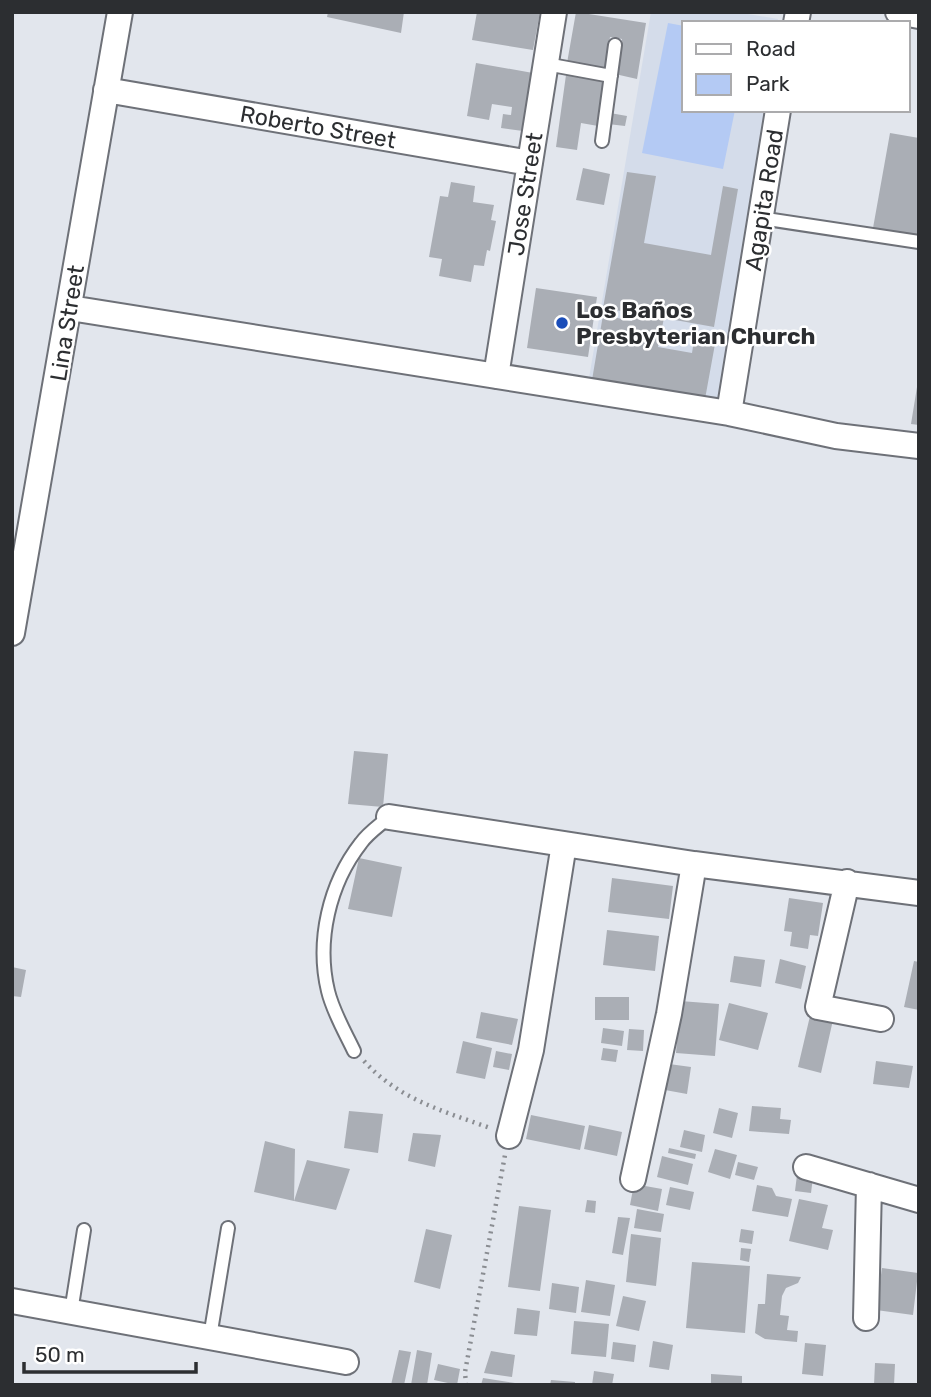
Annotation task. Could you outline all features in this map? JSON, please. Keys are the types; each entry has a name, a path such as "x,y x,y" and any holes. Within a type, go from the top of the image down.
{"street":[{"name":"Lina Street","path":"12,633 120,12"},
{"name":"Jose Street","path":"496,376 554,12"},
{"path":"898,12 919,16"},
{"name":"Roberto Street","path":"106,90 530,163"},
{"name":"Agapita Road","path":"729,413 778,112"},
{"path":"70,308 729,413 836,436 919,446"},
{"path":"389,817 694,864 919,893"},
{"path":"509,1136 531,1050 564,844"},
{"path":"633,1179 669,1014 694,864"},
{"path":"847,882 818,1007 881,1019"},
{"path":"806,1167 919,1200"},
{"path":"866,1318 869,1185"},
{"path":"12,1301 346,1362"}],"lane":[{"path":"602,141 615,45"},
{"path":"546,64 611,76"},
{"path":"760,218 919,242"},
{"path":"354,1051 328,993 322,959 326,922 339,879 356,851 389,817"},
{"path":"210,1337 228,1228"},
{"path":"71,1312 84,1230"}],"path":[{"path":"354,1051 381,1080 411,1099 509,1136 492,1209 480,1301 465,1373 466,1385"}],"shaded area":[{"path":"651,12 736,12 778,19 682,21 682,112 764,112 718,408 588,384"}],"green space":[{"path":"668,23 682,26 682,112 735,112 723,169 642,153"}],"building":[{"path":"328,12 404,12 401,33 327,17"},
{"path":"477,12 540,12 533,50 472,40"},
{"path":"576,12 646,23 637,79 615,74 622,39 610,37 605,70 567,63"},
{"path":"476,63 533,73 523,131 501,128 503,114 511,115 512,107 492,104 489,120 467,116"},
{"path":"566,75 605,80 598,126 581,123 577,150 556,147"},
{"path":"610,113 627,116 625,126 608,124"},
{"path":"890,133 919,138 919,236 873,228"},
{"path":"583,168 610,174 604,205 576,200"},
{"path":"627,172 656,176 644,243 711,255 723,186 738,189 714,327 664,318 658,347 692,353 694,340 715,344 705,399 592,380 603,315 632,321 633,313 603,308"},
{"path":"451,182 475,186 473,202 494,205 491,220 496,221 490,251 487,250 484,266 474,265 471,282 439,276 442,259 429,257 440,196 448,197"},
{"name":"Los Baños Presbyterian Church","path":"536,288 597,297 588,357 527,348"},
{"path":"919,387 919,425 911,424"},
{"path":"354,751 388,754 383,807 348,804"},
{"path":"359,858 402,867 392,917 348,909"},
{"path":"612,878 673,886 669,919 608,912"},
{"path":"789,898 823,903 818,936 810,935 808,949 790,946 792,932 784,931"},
{"path":"607,930 659,936 655,971 603,965"},
{"path":"734,956 765,960 761,987 730,982"},
{"path":"780,959 806,966 801,989 775,983"},
{"path":"914,961 919,962 919,1010 904,1007"},
{"path":"12,967 26,970 21,997 12,996"},
{"path":"595,997 629,997 629,1020 595,1020"},
{"path":"680,1001 719,1004 715,1056 676,1053"},
{"path":"729,1003 768,1013 758,1050 719,1040"},
{"path":"481,1012 518,1019 512,1045 476,1038"},
{"path":"810,1016 833,1020 821,1073 798,1067"},
{"path":"603,1028 624,1031 622,1046 601,1043"},
{"path":"629,1029 644,1030 643,1051 627,1050"},
{"path":"463,1041 492,1048 485,1079 456,1073"},
{"path":"603,1048 618,1050 616,1062 601,1060"},
{"path":"496,1051 512,1054 509,1070 493,1067"},
{"path":"876,1061 913,1066 909,1088 873,1084"},
{"path":"669,1064 691,1067 687,1094 665,1090"},
{"path":"752,1106 781,1108 780,1119 791,1120 789,1134 749,1131"},
{"path":"719,1108 738,1113 732,1138 713,1133"},
{"path":"349,1111 383,1114 378,1153 344,1148"},
{"path":"531,1115 585,1126 580,1150 526,1139"},
{"path":"589,1125 622,1132 617,1156 584,1149"},
{"path":"684,1130 705,1135 702,1152 680,1147"},
{"path":"413,1133 441,1135 435,1167 408,1161"},
{"path":"265,1141 295,1149 294,1201 254,1192"},
{"path":"669,1148 696,1154 695,1159 668,1153"},
{"path":"715,1149 737,1155 730,1179 708,1172"},
{"path":"662,1156 693,1164 688,1185 657,1177"},
{"path":"307,1160 350,1169 336,1210 294,1201"},
{"path":"738,1162 758,1167 754,1180 735,1175"},
{"path":"797,1175 813,1177 811,1193 795,1191"},
{"path":"634,1184 662,1189 658,1211 630,1205"},
{"path":"757,1185 772,1188 776,1196 792,1199 788,1217 752,1211"},
{"path":"670,1187 694,1192 690,1210 666,1205"},
{"path":"799,1199 828,1205 822,1228 833,1230 828,1250 789,1241"},
{"path":"587,1200 596,1201 595,1213 585,1212"},
{"path":"519,1206 551,1210 540,1291 508,1287"},
{"path":"637,1209 664,1214 661,1232 634,1228"},
{"path":"618,1217 630,1218 623,1255 612,1253"},
{"path":"426,1229 452,1235 440,1289 414,1282"},
{"path":"741,1229 754,1231 752,1244 739,1242"},
{"path":"631,1234 661,1238 656,1286 626,1282"},
{"path":"741,1248 751,1249 749,1262 740,1260"},
{"path":"692,1262 750,1266 745,1333 686,1328"},
{"path":"882,1268 918,1273 913,1315 876,1310"},
{"path":"767,1274 801,1277 798,1283 786,1288 782,1296 780,1315 789,1316 787,1330 798,1331 797,1342 765,1339 755,1333 758,1304 765,1304"},
{"path":"586,1280 615,1285 610,1316 581,1312"},
{"path":"552,1283 579,1287 576,1313 549,1309"},
{"path":"623,1296 646,1301 639,1331 616,1326"},
{"path":"517,1308 540,1311 537,1336 514,1334"},
{"path":"574,1321 609,1324 606,1357 571,1354"},
{"path":"653,1341 673,1345 669,1370 649,1367"},
{"path":"613,1342 636,1345 634,1362 611,1359"},
{"path":"805,1343 826,1345 823,1376 802,1374"},
{"path":"399,1350 411,1352 404,1385 391,1385"},
{"path":"417,1350 432,1353 427,1385 411,1385"},
{"path":"491,1351 515,1355 512,1377 484,1373"},
{"path":"875,1363 895,1364 894,1385 874,1385"},
{"path":"438,1364 460,1369 457,1385 434,1380"},
{"path":"594,1371 614,1374 612,1385 592,1385"},
{"path":"711,1374 742,1376 742,1385 711,1385"},
{"path":"483,1378 515,1383 515,1385 481,1385"},
{"path":"551,1380 575,1382 575,1385 550,1385"}],"place":[{"name":"Los Baños Presbyterian Church","path":"562,323"}]}
